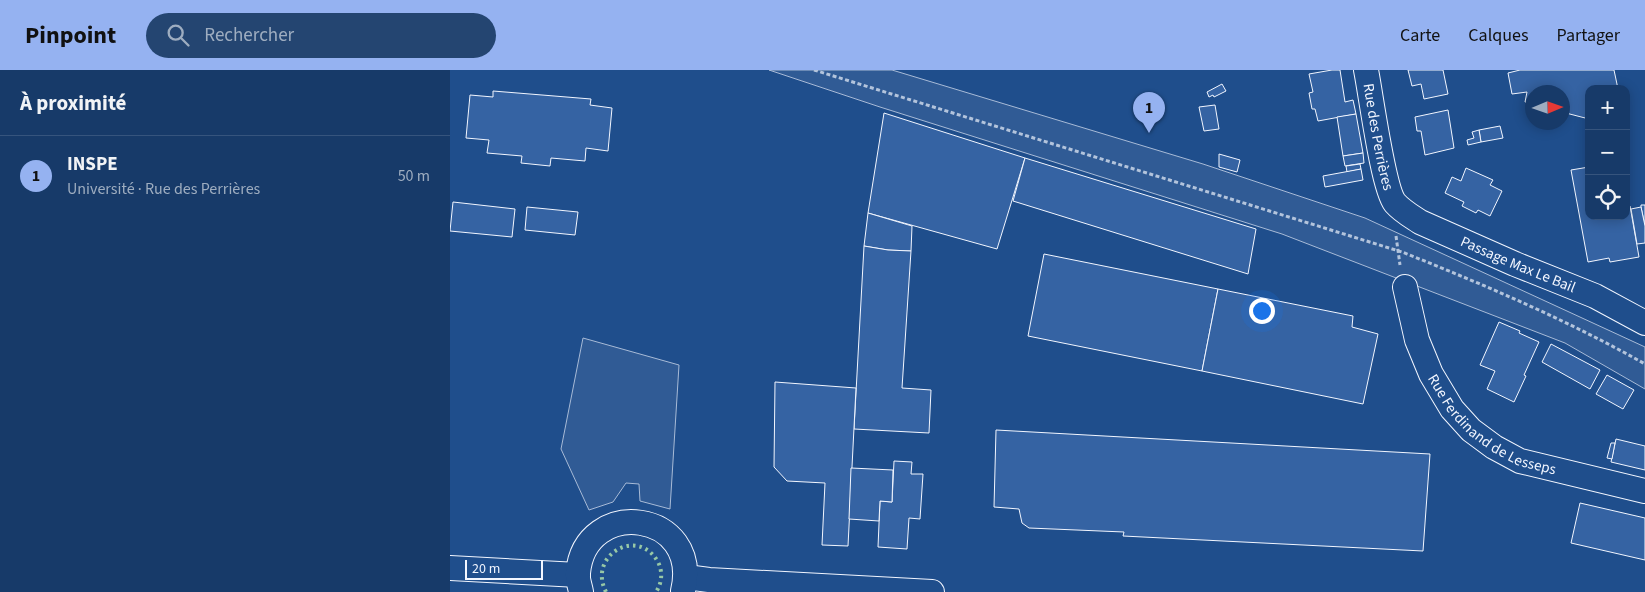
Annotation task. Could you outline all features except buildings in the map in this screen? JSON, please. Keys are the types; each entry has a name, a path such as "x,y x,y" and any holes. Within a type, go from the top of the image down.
{"street":[{"name":"Rue des Perrières","path":"1366,70 1386,181 1394,202"},
{"name":"Passage Max Le Bail","path":"1394,202 1407,214 1420,222 1515,264 1595,296 1645,323"},
{"name":"Rue Ferdinand de Lesseps","path":"1405,287 1417,340 1431,374 1452,409 1471,430 1494,448 1520,461 1645,491"},
{"path":"450,568 579,583 582,554 594,536 611,525 632,522 653,525 672,538 684,558 685,584 709,580 932,592"}],"path":[{"path":"814,70 1397,251 1538,309 1602,340 1645,364"},
{"path":"1394,202 1397,251 1405,287"}],"shaded area":[{"path":"769,70 892,70 1203,164 1365,218 1645,347 1645,389 1565,343 1282,234"},
{"path":"583,338 679,365 670,509 640,501 639,484 626,483 613,502 589,510 561,449"}],"hedge":[{"path":"606,592 602,579 603,567 609,557 617,550 628,546 639,546 649,551 658,562 661,577 660,585 656,592"}],"place":[{"name":"INSPE","path":"1149,133"}]}
